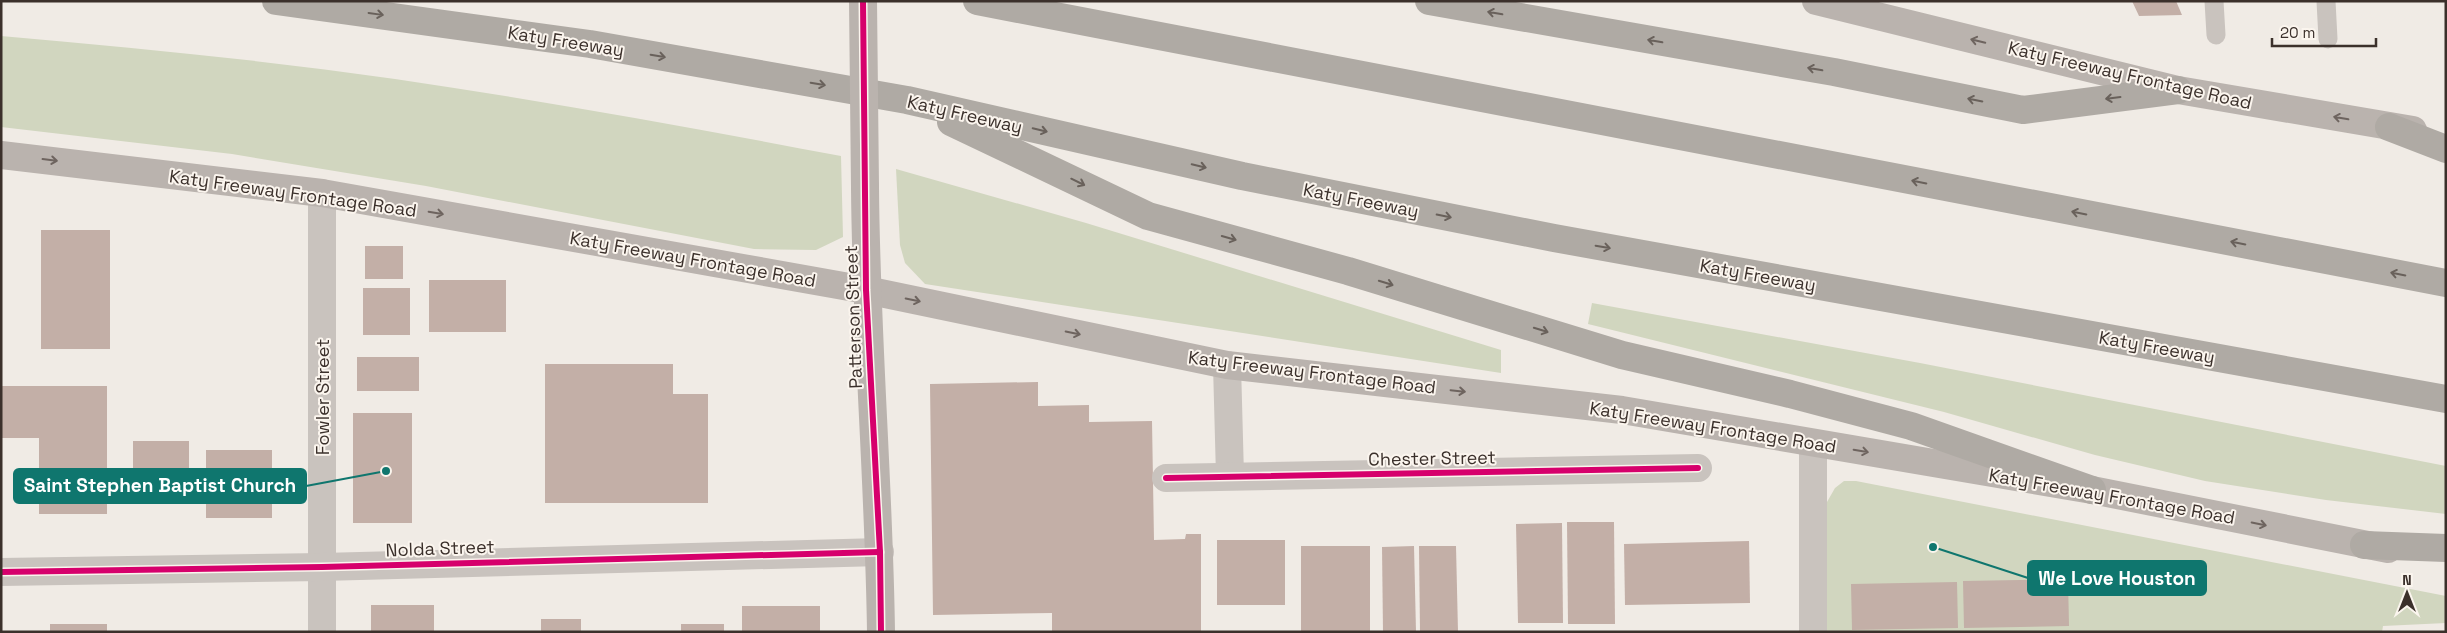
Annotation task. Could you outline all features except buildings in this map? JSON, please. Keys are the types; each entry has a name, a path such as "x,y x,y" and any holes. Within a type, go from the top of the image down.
{"highway":[{"name":"Katy Freeway","path":"276,1 590,44 907,100 1242,176 1554,238 2446,399"},
{"path":"977,1 2446,283"},
{"path":"1429,1 1834,72 2023,110 2178,90"},
{"path":"907,100 1148,216 1348,271 1622,355 1790,394 1911,426 2092,490"},
{"path":"2389,127 2446,148"},
{"path":"2364,545 2446,548"}],"main road":[{"name":"Patterson Street","path":"863,1 866,290 880,552 881,632"},
{"name":"Katy Freeway Frontage Road","path":"1816,1 2178,90 2389,127 2446,135"},
{"name":"Katy Freeway Frontage Road","path":"1,155 322,193 866,290 1227,365 1622,410 2092,490 2364,545 2446,558"}],"street":[{"name":"Fowler Street","path":"322,193 322,632"},
{"path":"1227,365 1230,476"},
{"path":"1813,443 1813,632"},
{"name":"Chester Street","path":"1166,478 1698,468"},
{"name":"Nolda Street","path":"1,572 880,552"}],"lane":[{"path":"2214,1 2216,35"},
{"path":"2326,1 2328,39"}],"green space":[{"path":"1,36 248,60 395,79 619,115 841,156 843,237 816,250 754,249 426,186 232,154 1,127"},
{"path":"896,169 1086,223 1501,350 1501,373 925,284 905,263 900,245"},
{"path":"1592,303 1920,363 2446,466 2446,514 2326,500 2205,481 2095,455 1944,412 1588,324"},
{"path":"1844,481 1856,481 2446,596 2446,623 2383,626 2382,632 1822,632 1827,502 1835,488"}],"cycle path":[{"path":"863,1 866,290 880,552 881,632"},
{"path":"1166,478 1698,468"},
{"path":"1,572 322,567 880,552"}],"place":[{"name":"Saint Stephen Baptist Church","path":"386,471"},
{"name":"We Love Houston","path":"1933,547"}]}
